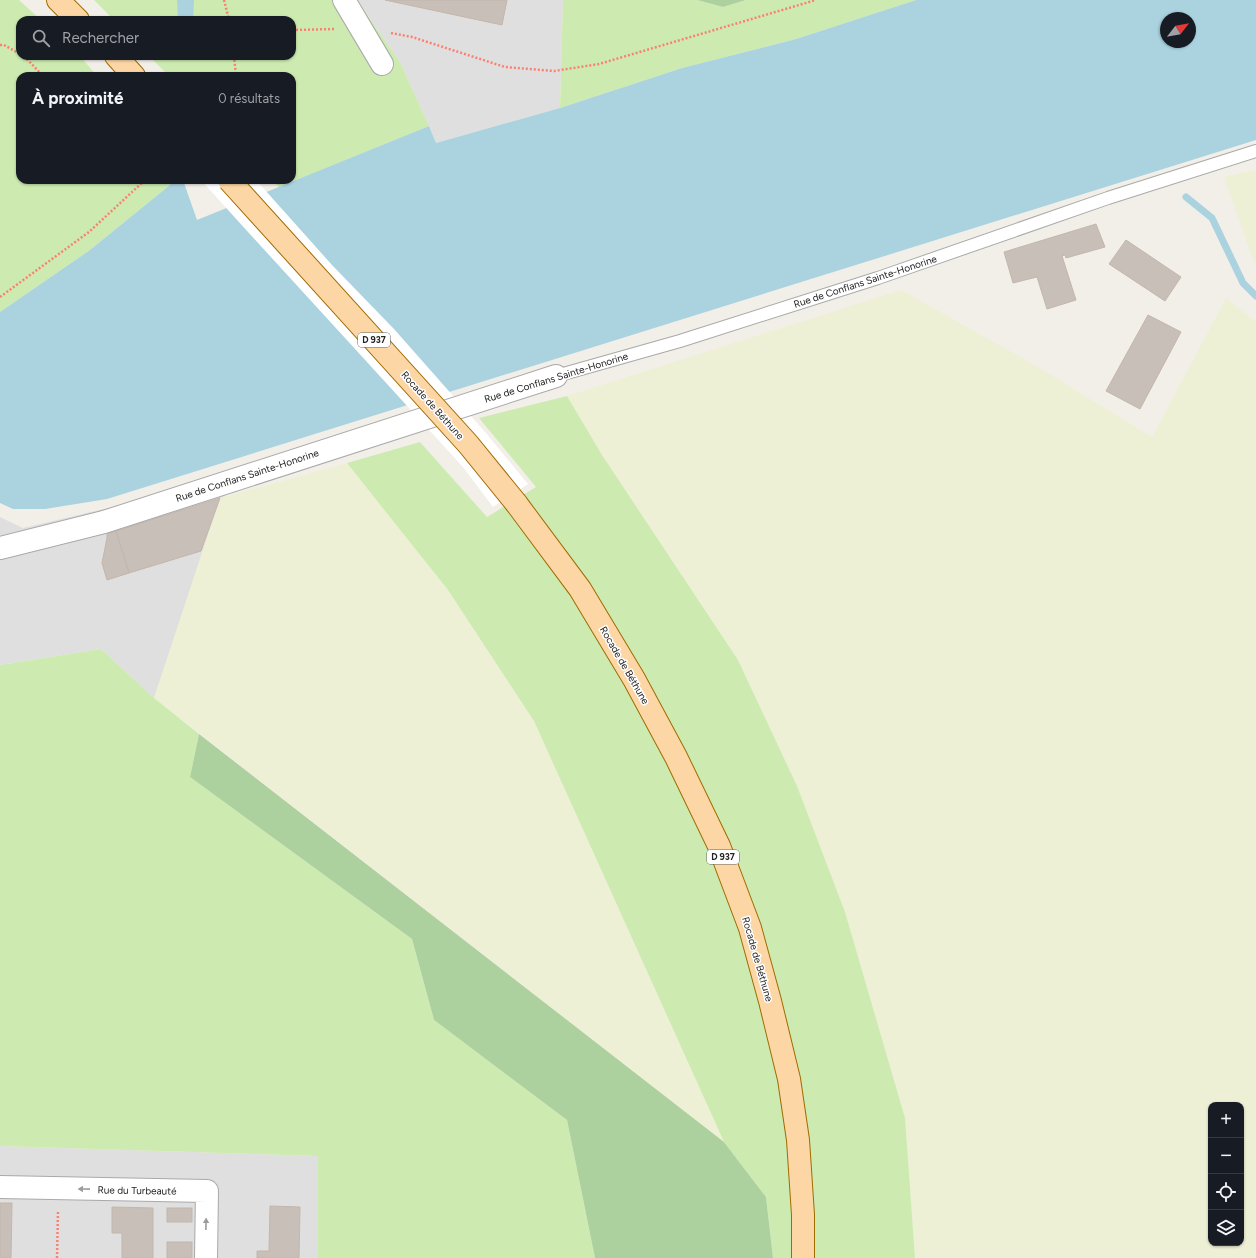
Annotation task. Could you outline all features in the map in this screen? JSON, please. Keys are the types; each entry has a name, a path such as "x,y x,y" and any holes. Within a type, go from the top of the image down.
{"main road":[{"path":"58,0 74,16"},
{"path":"120,60 130,72"},
{"name":"Rocade de Béthune","path":"233,184 468,444 516,503 580,589 634,679 676,757 719,846 748,921 770,1001 789,1079 798,1140 803,1215 803,1258"}],"street":[{"path":"344,0 382,64"},
{"name":"Rue de Conflans Sainte-Honorine","path":"0,548 104,522 556,376"},
{"name":"Rue du Turbeauté","path":"0,1187 207,1191 206,1258"}],"lane":[{"name":"Rue de Conflans Sainte-Honorine","path":"556,376 680,341 878,278 1108,198 1256,151"}],"path":[{"path":"224,0 228,16"},
{"path":"296,30 361,28 412,37 505,66 554,71 600,64 816,0"},
{"path":"0,45 4,45 16,52"},
{"path":"28,60 39,72"},
{"path":"234,60 236,72"},
{"path":"0,297 89,232 141,184"},
{"path":"57,1258 58,1188"}],"shaded area":[{"path":"357,0 563,0 560,108 436,143 400,62"},
{"path":"231,479 154,698 101,649 0,665 0,517 23,528"},
{"path":"0,1146 318,1156 318,1258 0,1258"}],"green space":[{"path":"0,0 19,0 37,16 16,16 16,60 83,60 94,72 16,72 16,184 170,185 90,250 0,312"},
{"path":"94,0 357,0 400,62 429,126 296,180 296,72 165,72 153,60 296,60 296,16 110,16"},
{"path":"563,0 697,0 723,7 746,0 916,0 796,39 682,68 560,108"},
{"path":"697,0 746,0 723,7"},
{"path":"1256,170 1256,263 1253,260 1224,177"},
{"path":"276,184 286,184 279,187"},
{"path":"901,290 1035,365 1152,437 1226,298 1256,322 1256,1258 915,1258 905,1118 845,912 797,786 738,660 602,455 567,396"},
{"path":"567,396 602,455 738,660 797,786 845,912 905,1118 915,1258 773,1258 766,1197 724,1142 534,721 448,590 347,463 420,442 487,517 536,487 479,418"},
{"path":"347,463 448,590 534,721 724,1142 154,698 220,498"},
{"path":"101,649 154,698 199,734 190,777 412,939 434,1020 567,1120 595,1258 318,1258 318,1156 0,1146 0,665"},
{"path":"199,734 724,1142 766,1197 773,1258 595,1258 567,1120 434,1020 412,939 190,777"}],"water":[{"path":"177,0 194,0 193,16 178,16"},
{"path":"916,0 1256,0 1256,140 107,499 45,509 13,509 0,503 0,312 90,250 170,184 184,184 197,220 286,184 296,184 296,180 429,126 436,143 560,108 682,68 796,39"}],"pier":[{"path":"205,184 260,184 332,265 394,329 485,432 528,484 493,507 463,467"}],"building":[{"path":"385,0 507,0 502,25"},
{"path":"1096,224 1105,247 1066,258 1065,255 1062,256 1076,300 1047,309 1037,277 1013,283 1004,252"},
{"path":"1126,240 1181,277 1165,301 1109,264"},
{"path":"1148,315 1181,332 1140,409 1106,391"},
{"path":"220,498 201,551 129,573 116,531"},
{"path":"116,531 129,573 107,580 102,563 107,534"},
{"path":"0,1203 12,1203 11,1258 0,1258"},
{"path":"270,1206 300,1207 299,1258 257,1258 257,1251 269,1251"},
{"path":"112,1207 153,1208 153,1258 122,1258 122,1233 112,1233"},
{"path":"167,1208 192,1208 192,1222 167,1222"},
{"path":"167,1242 192,1242 192,1258 167,1258"}],"waterway":[{"path":"1186,197 1212,218 1243,283 1256,296"}]}
